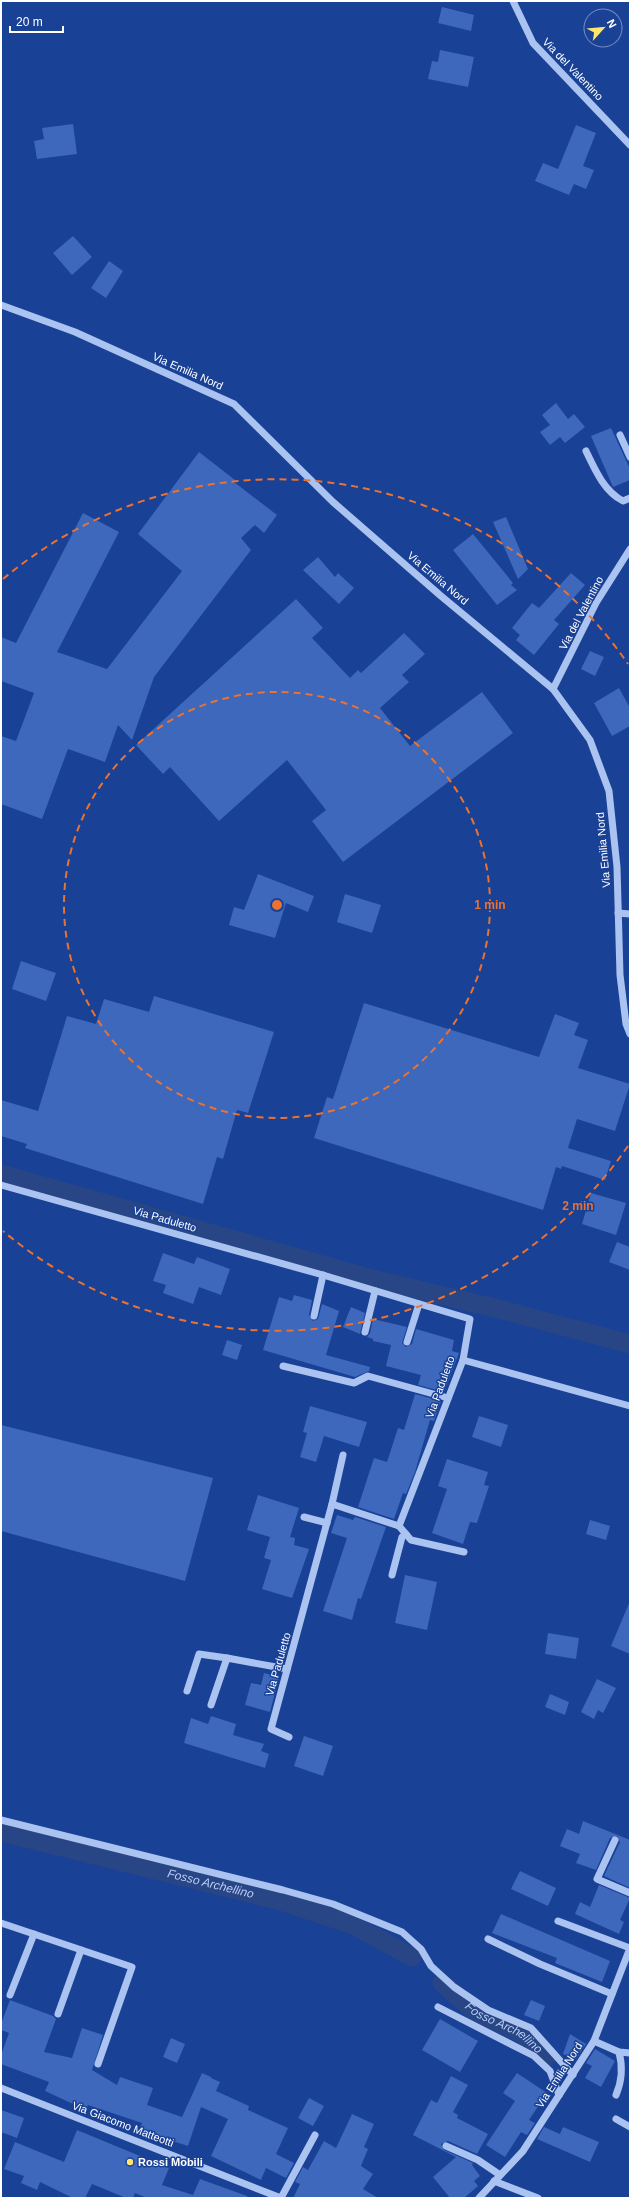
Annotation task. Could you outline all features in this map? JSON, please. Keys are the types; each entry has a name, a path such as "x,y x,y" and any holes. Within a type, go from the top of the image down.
{"street":[{"name":"Via del Valentino","path":"513,1 533,44 630,144"},
{"name":"Via Emilia Nord","path":"1,305 75,332 234,404 333,502 441,596 553,688 590,740 609,791 617,867 620,975 626,1024 630,1034"},
{"path":"620,435 630,457"},
{"path":"586,451 597,473 612,495 623,501 630,498"},
{"name":"Via del Valentino","path":"553,688 596,603 630,549"},
{"path":"618,912 630,914"},
{"name":"Via Paduletto","path":"1,1185 323,1275 470,1319 463,1360 399,1526"},
{"path":"314,1316 323,1275"},
{"path":"365,1332 375,1290"},
{"path":"407,1342 419,1304"},
{"path":"463,1360 630,1406"},
{"path":"283,1366 354,1383 368,1376 448,1398"},
{"name":"Via Paduletto","path":"289,1737 271,1729 332,1504 343,1455"},
{"path":"332,1504 399,1526 411,1540 464,1552"},
{"path":"304,1517 327,1523"},
{"path":"392,1575 402,1537 406,1534"},
{"path":"187,1691 199,1654 288,1669"},
{"path":"211,1705 227,1658"},
{"path":"1,1820 333,1904 402,1932 421,1949 431,1966 454,1987 488,2010 531,2028 572,2075"},
{"path":"615,1840 597,1879 630,1893"},
{"path":"558,1921 630,1948"},
{"path":"1,1923 132,1967 98,2064"},
{"path":"10,1995 34,1934"},
{"path":"488,1939 540,1964 612,1994"},
{"name":"Via Emilia Nord","path":"479,2198 524,2151 594,2041 630,1948"},
{"path":"58,2014 81,1950"},
{"path":"438,2007 534,2056 550,2071 559,2095"},
{"path":"594,2041 619,2052 630,2053"},
{"path":"616,2095 622,2082 622,2061 619,2052"},
{"name":"Via Giacomo Matteotti","path":"1,2088 281,2198"},
{"path":"616,2119 630,2127"},
{"path":"281,2198 315,2135"},
{"path":"446,2146 478,2160 500,2175"},
{"path":"494,2181 538,2198"}],"building":[{"path":"442,7 474,15 471,31 438,23"},
{"path":"440,50 474,57 468,87 428,79 432,61 438,62"},
{"path":"73,124 77,154 37,159 34,141 44,139 42,128"},
{"path":"576,125 596,133 583,166 594,170 586,189 574,184 569,195 535,181 543,163 558,169"},
{"path":"73,236 92,257 72,275 53,253"},
{"path":"109,261 123,271 106,298 91,288"},
{"path":"556,403 568,419 574,414 585,427 565,443 560,437 550,445 540,432 550,425 542,415"},
{"path":"611,428 630,469 630,480 613,487 591,436"},
{"path":"199,452 235,480 234,482 277,515 264,533 255,525 241,538 251,550 154,677 132,740 118,725 105,762 68,749 42,819 1,804 1,736 16,741 34,693 1,681 1,637 16,643 83,513 119,532 57,652 107,669 182,571 138,534"},
{"path":"506,517 528,569 518,579 493,522"},
{"path":"473,534 513,583 511,585 517,590 497,605 453,550"},
{"path":"318,557 335,577 338,573 354,588 339,604 303,570"},
{"path":"571,573 585,585 554,620 559,624 534,655 516,640 520,635 512,628 532,603 539,608"},
{"path":"296,599 323,628 312,638 350,678 358,670 361,673 404,633 425,654 402,675 409,682 380,708 410,746 482,692 513,733 343,862 312,821 326,810 287,760 219,821 170,767 163,774 136,745"},
{"path":"590,651 604,657 595,676 581,669"},
{"path":"619,688 630,708 630,726 612,736 594,703"},
{"path":"258,874 314,896 308,912 286,903 275,938 229,925 234,907 244,910"},
{"path":"345,894 381,905 372,933 337,922"},
{"path":"21,961 56,973 46,1001 12,989"},
{"path":"154,996 274,1032 248,1113 237,1110 223,1159 217,1157 203,1204 25,1148 27,1144 1,1136 1,1100 38,1111 67,1016 96,1024 104,999 149,1012"},
{"path":"364,1003 539,1057 555,1014 579,1023 574,1035 588,1040 578,1068 630,1084 615,1131 577,1119 568,1148 611,1161 605,1180 562,1166 561,1169 556,1167 543,1210 314,1138 327,1097 333,1099"},
{"path":"591,1193 626,1203 616,1235 582,1224"},
{"path":"617,1242 630,1247 630,1270 609,1262"},
{"path":"163,1253 194,1264 197,1257 230,1269 221,1295 199,1287 193,1304 163,1293 166,1285 153,1281"},
{"path":"294,1295 312,1300 309,1315 313,1321 318,1319 322,1304 339,1311 326,1355 370,1367 369,1371 355,1377 263,1350 279,1297 292,1301"},
{"path":"351,1307 365,1313 360,1334 343,1327"},
{"path":"373,1319 407,1327 402,1343 406,1347 412,1344 416,1329 454,1340 452,1351 459,1353 444,1392 418,1385 421,1375 386,1366 391,1345 373,1341 373,1339 367,1337 370,1333"},
{"path":"227,1340 242,1345 237,1360 222,1355"},
{"path":"415,1394 441,1401 434,1421 430,1420 415,1472 406,1494 403,1493 394,1519 358,1507 374,1458 387,1462 398,1428 404,1430"},
{"path":"310,1406 367,1422 359,1447 324,1436 316,1462 300,1457 307,1433 303,1432"},
{"path":"479,1416 508,1425 501,1447 472,1437"},
{"path":"1,1425 213,1478 185,1581 1,1531"},
{"path":"447,1459 488,1472 484,1485 489,1486 477,1523 470,1522 463,1544 432,1533 447,1489 438,1486"},
{"path":"258,1495 299,1508 290,1537 295,1538 294,1545 309,1549 292,1598 262,1589 271,1560 264,1558 270,1537 247,1530"},
{"path":"337,1515 353,1520 355,1517 386,1527 361,1599 358,1598 352,1620 323,1611 347,1538 331,1533"},
{"path":"590,1520 610,1526 606,1540 586,1534"},
{"path":"405,1575 437,1582 427,1630 395,1623"},
{"path":"630,1601 630,1654 611,1646"},
{"path":"548,1633 579,1638 576,1659 545,1654"},
{"path":"264,1673 279,1677 270,1712 245,1705 251,1683 261,1685"},
{"path":"597,1679 616,1688 603,1713 598,1710 594,1719 581,1712"},
{"path":"550,1694 569,1702 565,1715 545,1707"},
{"path":"211,1716 236,1724 233,1735 264,1744 261,1751 269,1754 265,1768 184,1743 191,1718 208,1724"},
{"path":"304,1736 333,1746 323,1776 294,1766"},
{"path":"583,1821 630,1840 630,1888 604,1876 620,1842 617,1836 610,1838 596,1870 576,1863 580,1854 560,1846 567,1829 579,1834"},
{"path":"520,1871 556,1888 548,1906 511,1889"},
{"path":"599,1885 630,1898 620,1920 624,1922 619,1934 575,1914 580,1902 590,1907"},
{"path":"501,1914 610,1961 602,1982 555,1963 557,1958 492,1933"},
{"path":"10,2000 53,2016 56,2019 44,2052 72,2058 82,2028 103,2035 92,2070 117,2085 120,2077 153,2088 147,2105 182,2117 202,2073 220,2082 216,2091 249,2106 248,2110 288,2128 276,2154 294,2163 286,2178 266,2168 261,2180 211,2156 228,2119 201,2107 188,2146 139,2130 142,2123 88,2105 86,2110 45,2091 49,2082 1,2064 1,2055 9,2033 1,2030 1,2024"},
{"path":"531,2000 545,2006 539,2021 524,2015"},
{"path":"440,2019 478,2041 460,2072 422,2050"},
{"path":"570,2034 586,2044 576,2059 563,2054"},
{"path":"171,2038 185,2044 177,2063 163,2057"},
{"path":"595,2049 615,2061 601,2087 585,2078 592,2066 586,2063"},
{"path":"517,2073 547,2093 529,2120 535,2123 527,2135 521,2132 505,2157 486,2145 515,2101 503,2093"},
{"path":"451,2076 468,2085 453,2112 458,2115 457,2118 488,2134 477,2154 448,2141 441,2144 444,2150 473,2163 472,2165 480,2176 474,2181 478,2186 464,2198 450,2198 433,2177 456,2157 413,2135 431,2100 437,2103"},
{"path":"309,2098 324,2106 313,2126 298,2118"},
{"path":"1,2110 24,2118 17,2138 1,2132"},
{"path":"352,2114 374,2124 364,2147 368,2149 361,2166 373,2174 363,2189 378,2198 293,2198 300,2184 295,2182 303,2167 308,2170 324,2141 336,2148"},
{"path":"544,2127 560,2134 563,2127 599,2142 590,2162 537,2139"},
{"path":"77,2130 169,2168 162,2185 193,2195 200,2179 247,2196 247,2198 147,2198 135,2193 133,2198 126,2198 92,2184 85,2198 73,2198 40,2182 37,2190 21,2183 24,2176 4,2169 15,2142 64,2162"}],"waterway":[{"path":"1,1174 372,1279 495,1308 630,1344"},
{"name":"Fosso Archellino","path":"1,1832 281,1901 353,1925 412,1957"},
{"name":"Fosso Archellino","path":"442,1983 477,2013 521,2033 547,2057"}],"place":[{"name":"Rossi Mobili","path":"130,2162"}]}
